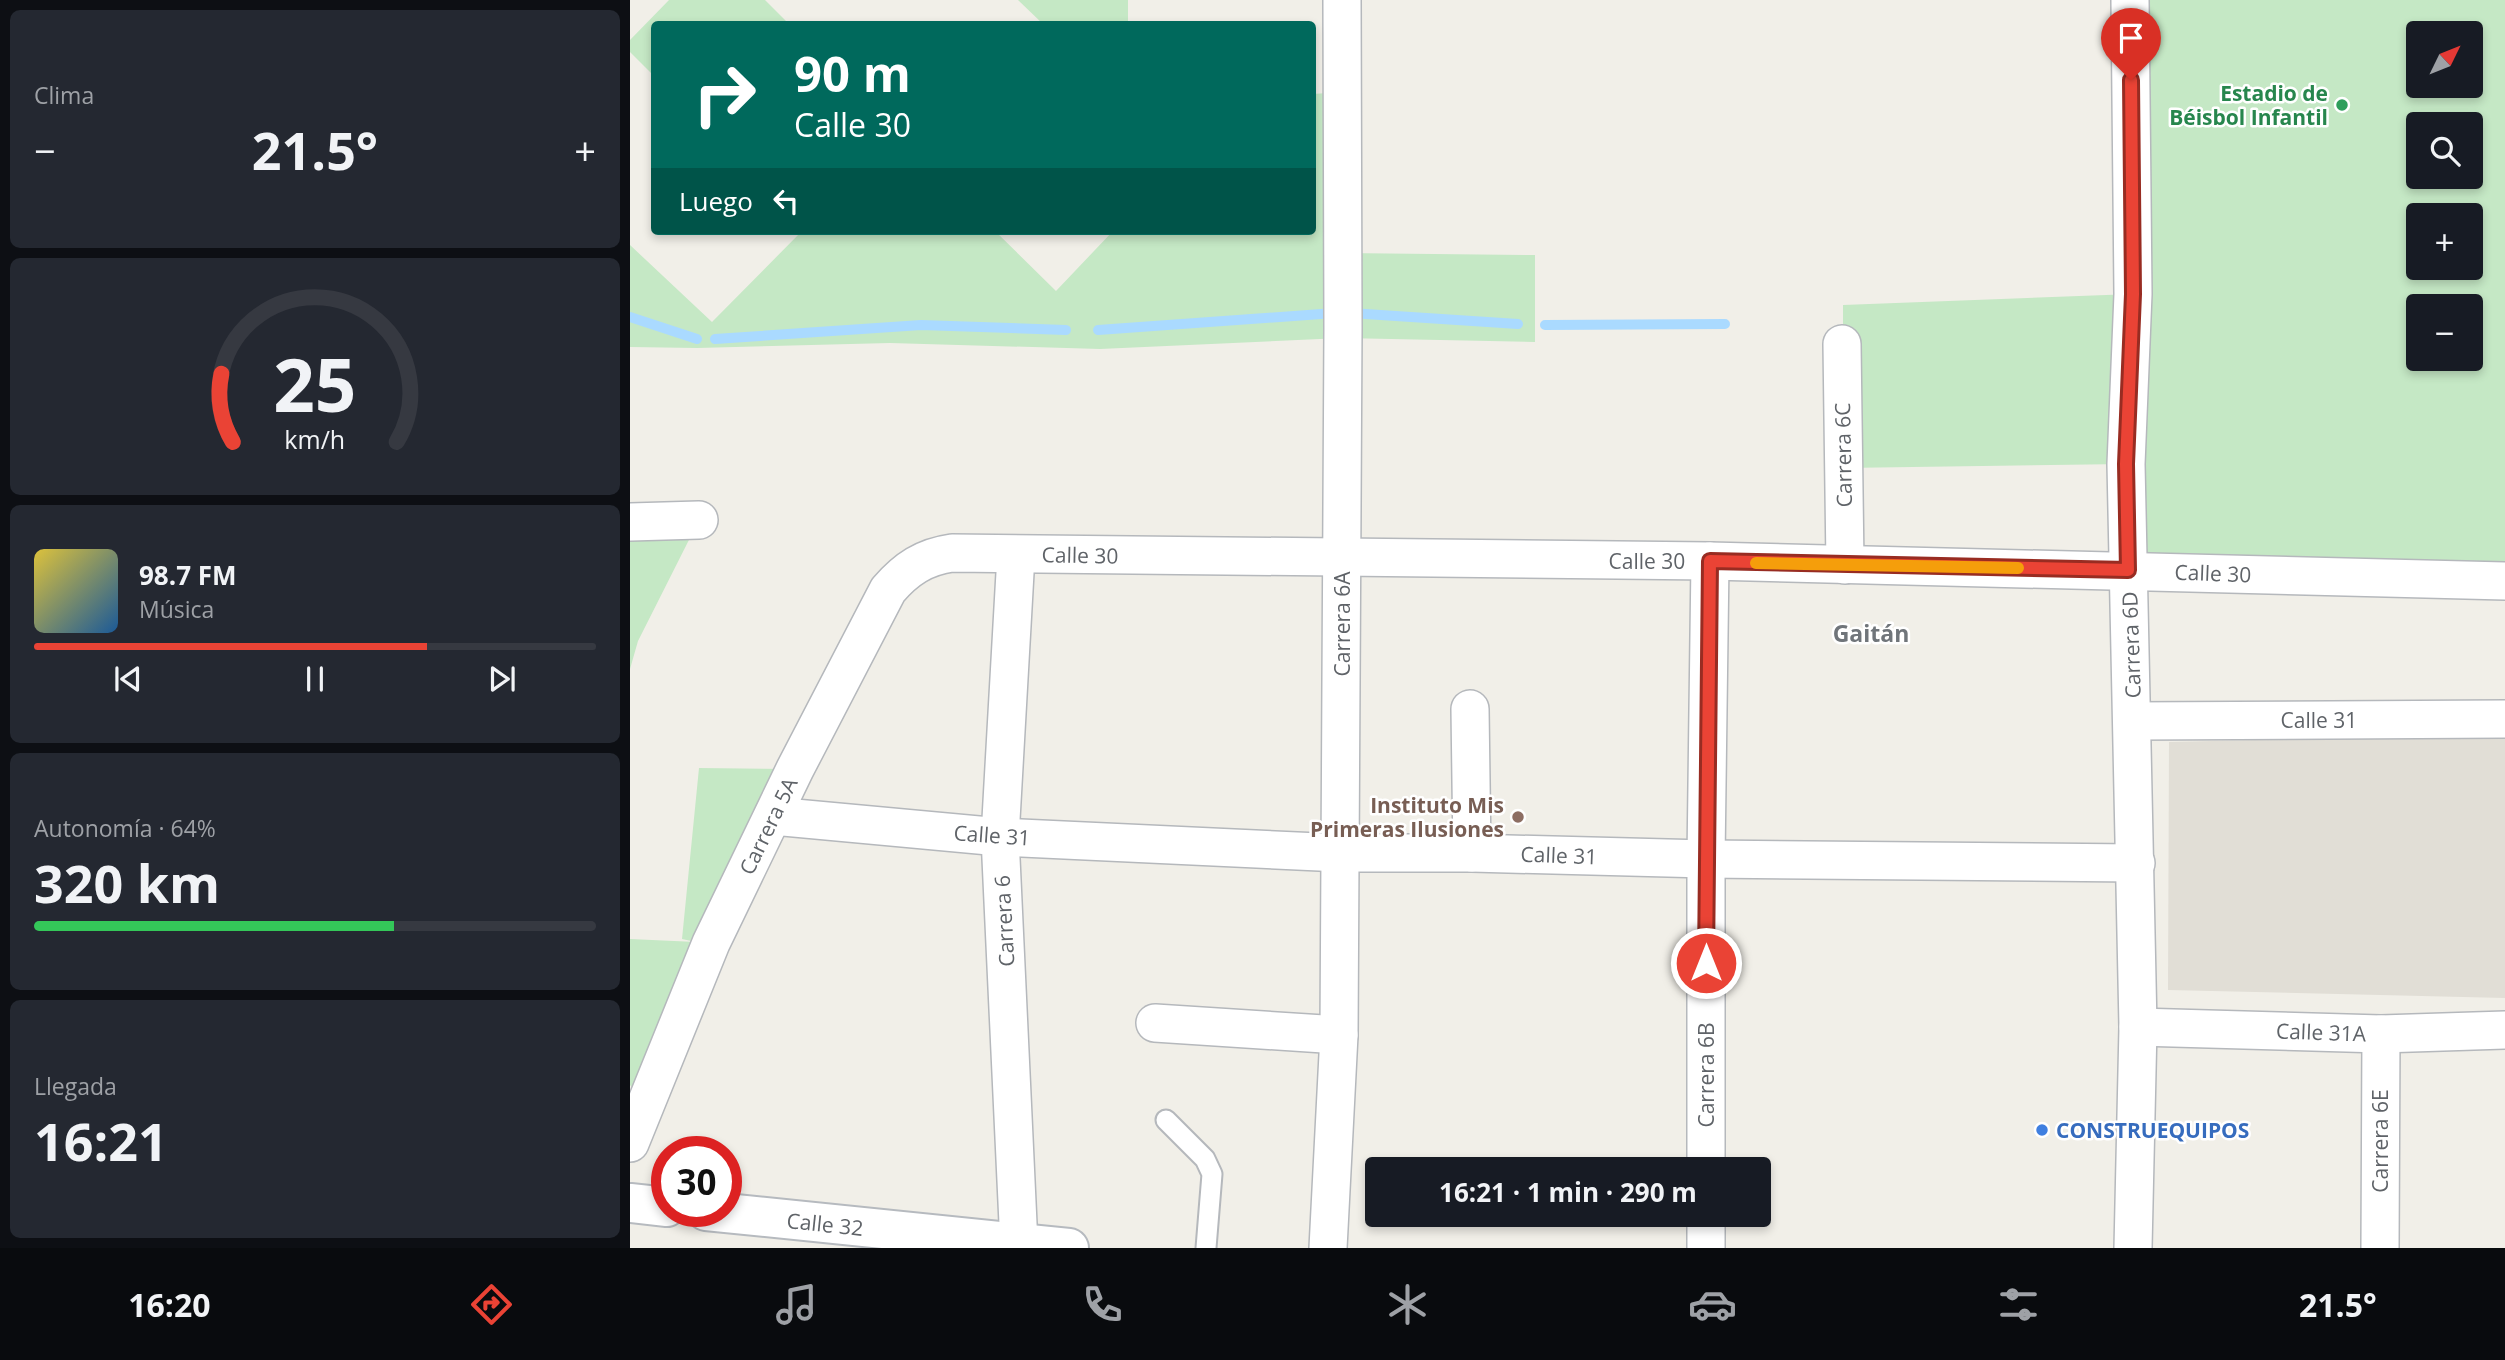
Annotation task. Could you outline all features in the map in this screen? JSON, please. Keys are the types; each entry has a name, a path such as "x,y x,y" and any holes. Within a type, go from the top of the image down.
{"main road":[{"path":"630,1203 651,1205"},
{"name":"Calle 32","path":"742,1215 1069,1248"}],"street":[{"name":"Carrera 6A","path":"1328,1248 1339,1035 1342,0"},
{"name":"Carrera 6D","path":"2130,0 2133,294 2127,485 2138,1027 2133,1248"},
{"name":"Carrera 6C","path":"1842,344 1845,565"},
{"path":"630,522 699,520"},
{"name":"Calle 30","path":"916,565 932,556 952,553 1710,561 2505,581"},
{"name":"Carrera 6","path":"1016,555 1000,837 1019,1245"},
{"name":"Carrera 6B","path":"1706,1157 1710,561"},
{"name":"Carrera 5A","path":"630,1143 638,1094 773,816 888,590 901,575 916,565"},
{"path":"1469,709 1472,853"},
{"name":"Calle 31","path":"2133,721 2505,719"},
{"name":"Calle 31","path":"773,816 1000,837 1341,853 2136,863"},
{"path":"1154,1023 1339,1035"},
{"name":"Calle 31A","path":"2138,1027 2381,1034 2505,1030"},
{"name":"Carrera 6E","path":"2380,1248 2381,1034"},
{"path":"1706,1227 1706,1248"}],"lane":[{"path":"1166,1120 1205,1159 1212,1174 1206,1248"}],"shaded area":[{"path":"2505,734 2505,998 2168,990 2169,742"}],"green space":[{"path":"669,0 765,0 786,21 651,21 651,73 630,52 630,40"},
{"path":"1018,0 1128,0 1128,21 1040,21"},
{"path":"2130,0 2505,0 2505,581 2128,570 2126,464 1843,468 1843,305 2133,294"},
{"path":"1342,92 1342,253 1535,255 1535,342 1342,338 1100,349 890,343 630,347 630,245 712,322 798,235 999,235 1056,291 1109,235 1316,235 1316,94"},
{"path":"699,520 638,641 630,669 630,522"},
{"path":"699,768 795,769 645,1104 630,1085 630,939 696,942 682,939"}],"waterway":[{"path":"1098,330 1335,313"},
{"path":"1350,313 1518,324"},
{"path":"630,317 697,339"},
{"path":"1545,325 1725,324"},
{"path":"715,339 921,325 1066,330"}],"slow traffic":[{"path":"1756,563 2018,568"}],"place":[{"name":"Estadio de Béisbol Infantil","path":"2342,105"},
{"name":"Instituto Mis Primeras Ilusiones","path":"1518,817"},
{"name":"CONSTRUEQUIPOS","path":"2042,1130"}],"district":[{"name":"Gaitán","path":"1871,633"}],"route":[{"path":"1706,963 1710,561 2128,570 2126,464 2133,294 2131,80"}]}
